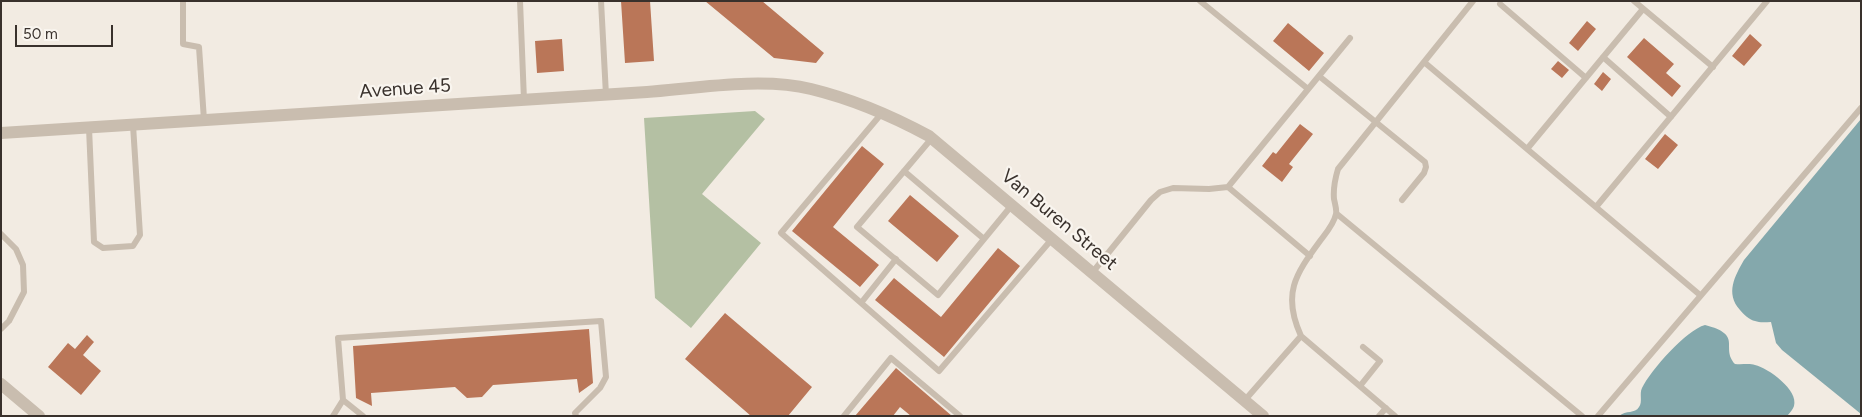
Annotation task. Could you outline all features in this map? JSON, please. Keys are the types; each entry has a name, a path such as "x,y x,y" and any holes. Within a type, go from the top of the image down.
{"street":[{"name":"Avenue 45","path":"1,133 606,95 744,84 778,84 810,88"},
{"name":"Van Buren Street","path":"810,88 882,113 932,138 1263,416"},
{"path":"1,384 40,416"}],"lane":[{"path":"183,1 183,44 199,47 204,120"},
{"path":"520,1 524,100"},
{"path":"601,1 606,95"},
{"path":"1200,1 1308,89"},
{"path":"1395,416 1302,336 1291,307 1293,288 1298,272 1329,229 1337,214 1334,182 1338,169 1473,1"},
{"path":"1634,1 1713,67"},
{"path":"1596,207 1767,1"},
{"path":"1500,4 1586,78"},
{"path":"1527,149 1643,9"},
{"path":"1092,273 1151,200 1160,192 1173,188 1209,189 1228,187 1350,38"},
{"path":"1604,57 1671,117"},
{"path":"1424,62 1700,295"},
{"path":"1319,76 1425,162 1424,173 1402,200"},
{"path":"1598,416 1861,108"},
{"path":"882,113 781,233 940,371 1052,239"},
{"path":"89,128 94,242 103,248 133,246 140,235 133,125"},
{"path":"932,138 858,227 938,295 1012,205"},
{"path":"904,171 984,239"},
{"path":"1228,187 1310,256"},
{"path":"1337,214 1582,416"},
{"path":"1,234 16,249 23,264 24,292 9,321 1,329"},
{"path":"860,302 896,259"},
{"path":"333,416 343,400 338,338 601,321 606,377 600,388 574,415"},
{"path":"1245,400 1302,336"},
{"path":"1360,386 1380,361 1363,347"},
{"path":"844,416 891,358 960,416"},
{"path":"343,400 363,416"},
{"path":"1379,416 1386,408"}],"green space":[{"path":"755,111 765,119 702,194 761,243 691,328 655,298 644,118"}],"water":[{"path":"1861,119 1861,414 1782,350 1776,343 1771,322 1757,322 1743,313 1735,304 1732,291 1737,272 1744,260"},
{"path":"1705,325 1717,329 1728,337 1729,352 1735,364 1750,364 1761,367 1774,375 1787,387 1792,393 1794,400 1794,407 1788,415 1619,416 1637,409 1641,403 1642,388 1653,371 1688,334"}],"building":[{"path":"621,1 650,1 654,61 625,63"},
{"path":"705,1 762,1 824,53 816,63 774,58"},
{"path":"1587,21 1596,29 1578,51 1569,43"},
{"path":"1288,23 1324,53 1309,71 1273,41"},
{"path":"1750,34 1762,45 1744,66 1732,56"},
{"path":"1644,38 1674,64 1666,73 1681,86 1672,97 1627,57"},
{"path":"562,39 564,71 537,73 535,41"},
{"path":"1558,61 1569,70 1562,78 1551,69"},
{"path":"1603,72 1611,79 1602,91 1594,84"},
{"path":"1300,124 1313,134 1289,164 1293,167 1282,182 1262,166 1273,152 1276,154"},
{"path":"1665,134 1678,145 1658,169 1645,159"},
{"path":"862,146 884,164 833,227 879,265 860,287 792,231"},
{"path":"910,195 959,236 937,262 888,221"},
{"path":"998,248 1020,266 944,357 875,300 894,278 941,317"},
{"path":"725,313 812,387 788,416 751,416 685,359"},
{"path":"589,329 593,383 579,393 577,379 493,385 482,397 467,398 455,387 371,393 372,406 356,398 353,346"},
{"path":"87,335 94,342 83,355 101,371 81,395 48,367 68,343 75,349"},
{"path":"896,368 952,416 911,416 900,407 893,416 855,416"}]}
